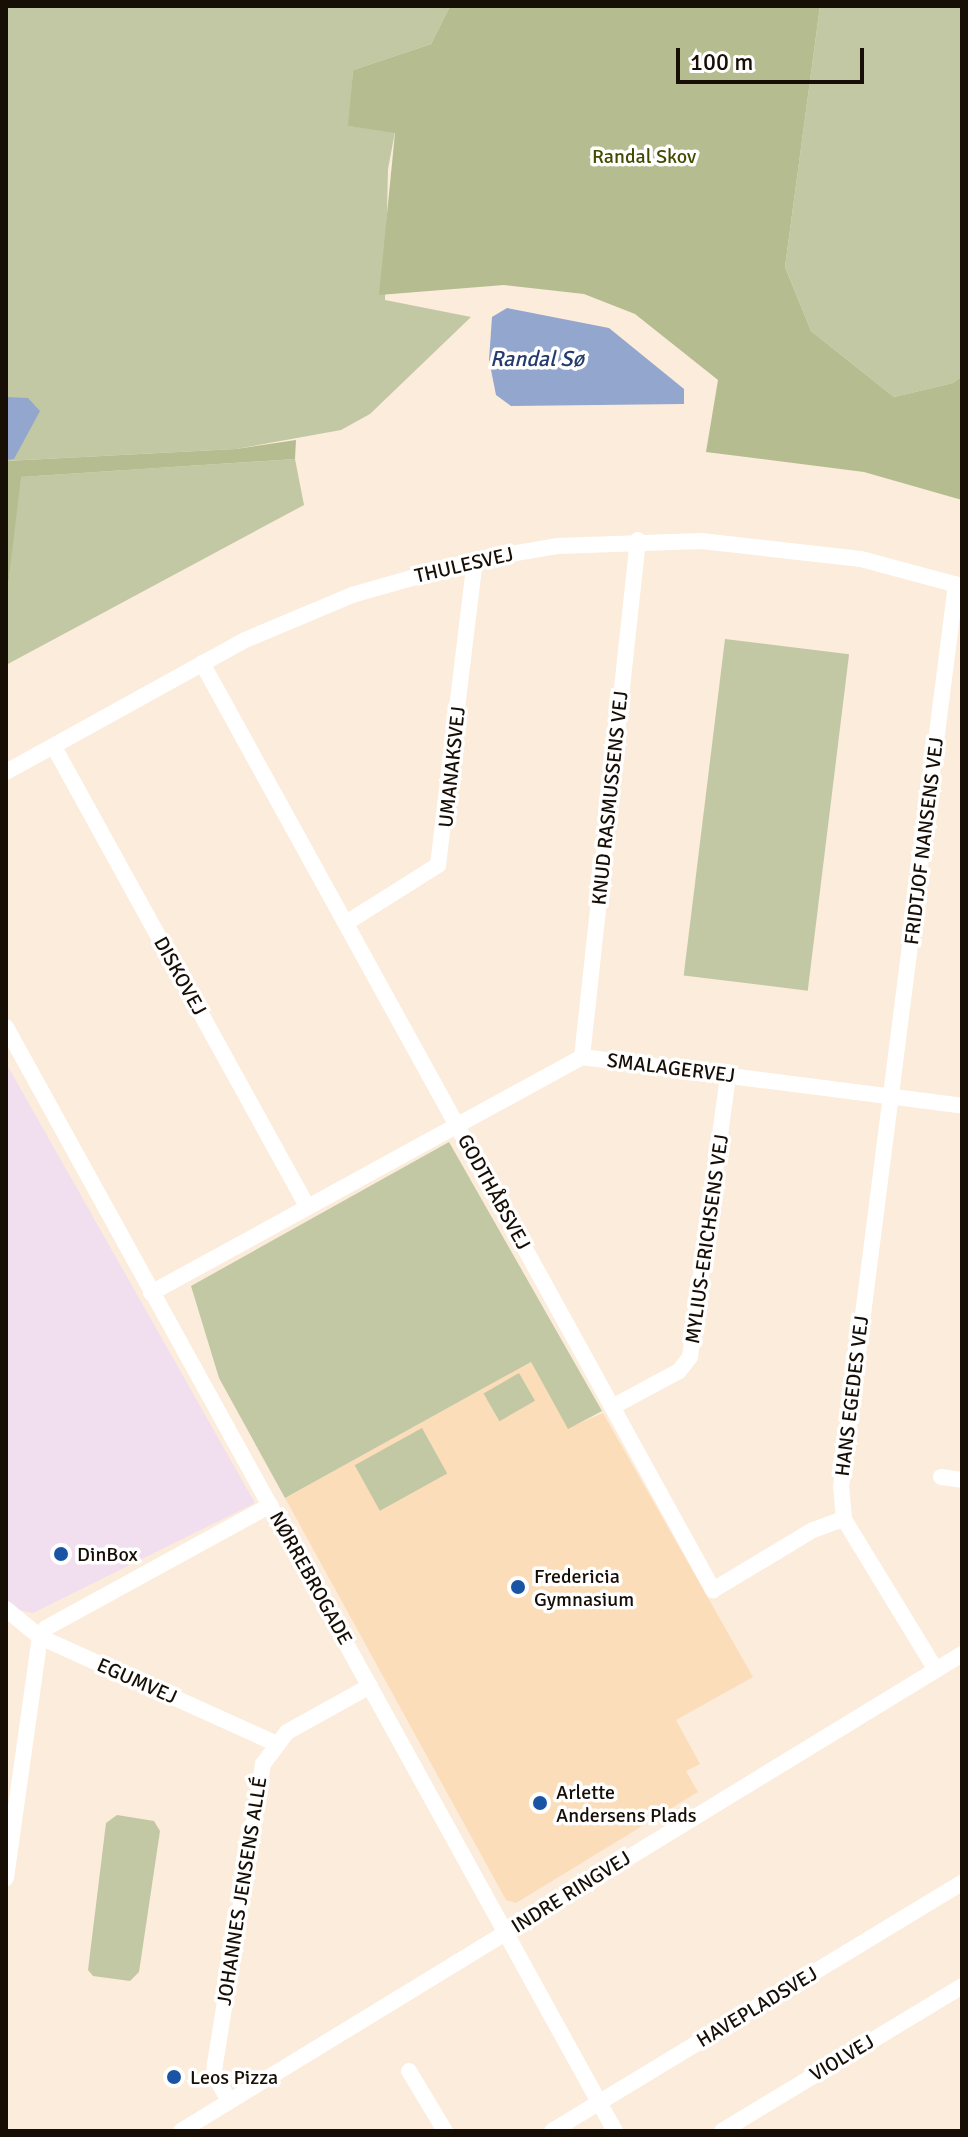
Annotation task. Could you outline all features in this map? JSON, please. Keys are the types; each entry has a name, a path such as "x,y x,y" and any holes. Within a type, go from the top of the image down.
{"street":[{"name":"THULESVEJ","path":"6,772 202,663 352,595 475,560 638,540 776,547 861,559 959,585"},
{"name":"KNUD RASMUSSENS VEJ","path":"582,1057 638,540"},
{"name":"UMANAKSVEJ","path":"346,923 438,865 475,560"},
{"name":"FRIDTJOF NANSENS VEJ","path":"891,1097 959,585"},
{"name":"GODTHÅBSVEJ","path":"202,663 713,1590 813,1530 844,1519"},
{"name":"DISKOVEJ","path":"54,747 307,1206"},
{"name":"NØRREBROGADE","path":"6,1027 615,2131"},
{"name":"SMALAGERVEJ","path":"151,1293 582,1057 962,1106"},
{"name":"MYLIUS-ERICHSENS VEJ","path":"612,1407 679,1371 690,1357 728,1076"},
{"name":"HANS EGEDES VEJ","path":"891,1097 841,1487 844,1519 936,1670"},
{"path":"941,1477 962,1480"},
{"path":"6,1878 40,1637 46,1628 271,1505"},
{"name":"EGUMVEJ","path":"6,1609 40,1637 275,1743"},
{"name":"INDRE RINGVEJ","path":"181,2131 962,1654"},
{"path":"275,1743 370,1686"},
{"name":"JOHANNES JENSENS ALLÉ","path":"229,2101 214,2074 215,2064 258,1782 275,1743"},
{"name":"HAVEPLADSVEJ","path":"552,2131 962,1883"},
{"name":"VIOLVEJ","path":"722,2131 962,1986"},
{"path":"409,2071 445,2131"}],"shaded area":[{"path":"6,1063 255,1503 33,1613 6,1607"},
{"name":"Fredericia Gymnasium","path":"531,1362 568,1428 603,1413 753,1677 676,1720 700,1764 686,1771 698,1792 516,1903 506,1900 285,1498"}],"green space":[{"path":"6,6 450,6 431,44 353,70 349,126 395,132 388,169 385,300 471,317 370,414 341,430 236,449 6,461"},
{"name":"Randal Skov","path":"450,6 820,6 785,267 811,331 894,397 953,383 962,376 962,500 864,472 706,452 718,380 635,314 584,294 504,285 379,295 395,133 348,126 353,70 431,44"},
{"path":"820,6 962,6 962,376 953,383 894,397 811,331 785,267"},
{"path":"296,440 295,459 21,477 6,604 6,461 236,449"},
{"path":"295,459 304,505 6,665 6,604 20,477"},
{"path":"725,639 849,654 808,991 684,975"},
{"path":"449,1142 602,1411 568,1429 531,1362 285,1498 219,1378 191,1286"},
{"path":"519,1373 535,1401 499,1421 483,1394"},
{"path":"422,1428 447,1473 380,1511 355,1465"},
{"path":"117,1815 154,1821 160,1831 139,1972 130,1981 93,1976 88,1970 106,1823"}],"water":[{"name":"Randal Sø","path":"507,308 609,328 684,389 684,404 511,406 496,395 489,360 492,317"},
{"path":"6,397 28,398 40,411 14,459 6,460"}],"place":[{"name":"DinBox","path":"61,1554"},
{"name":"Fredericia Gymnasium","path":"518,1587"},
{"name":"Arlette Andersens Plads","path":"540,1803"},
{"name":"Leos Pizza","path":"174,2077"}]}
